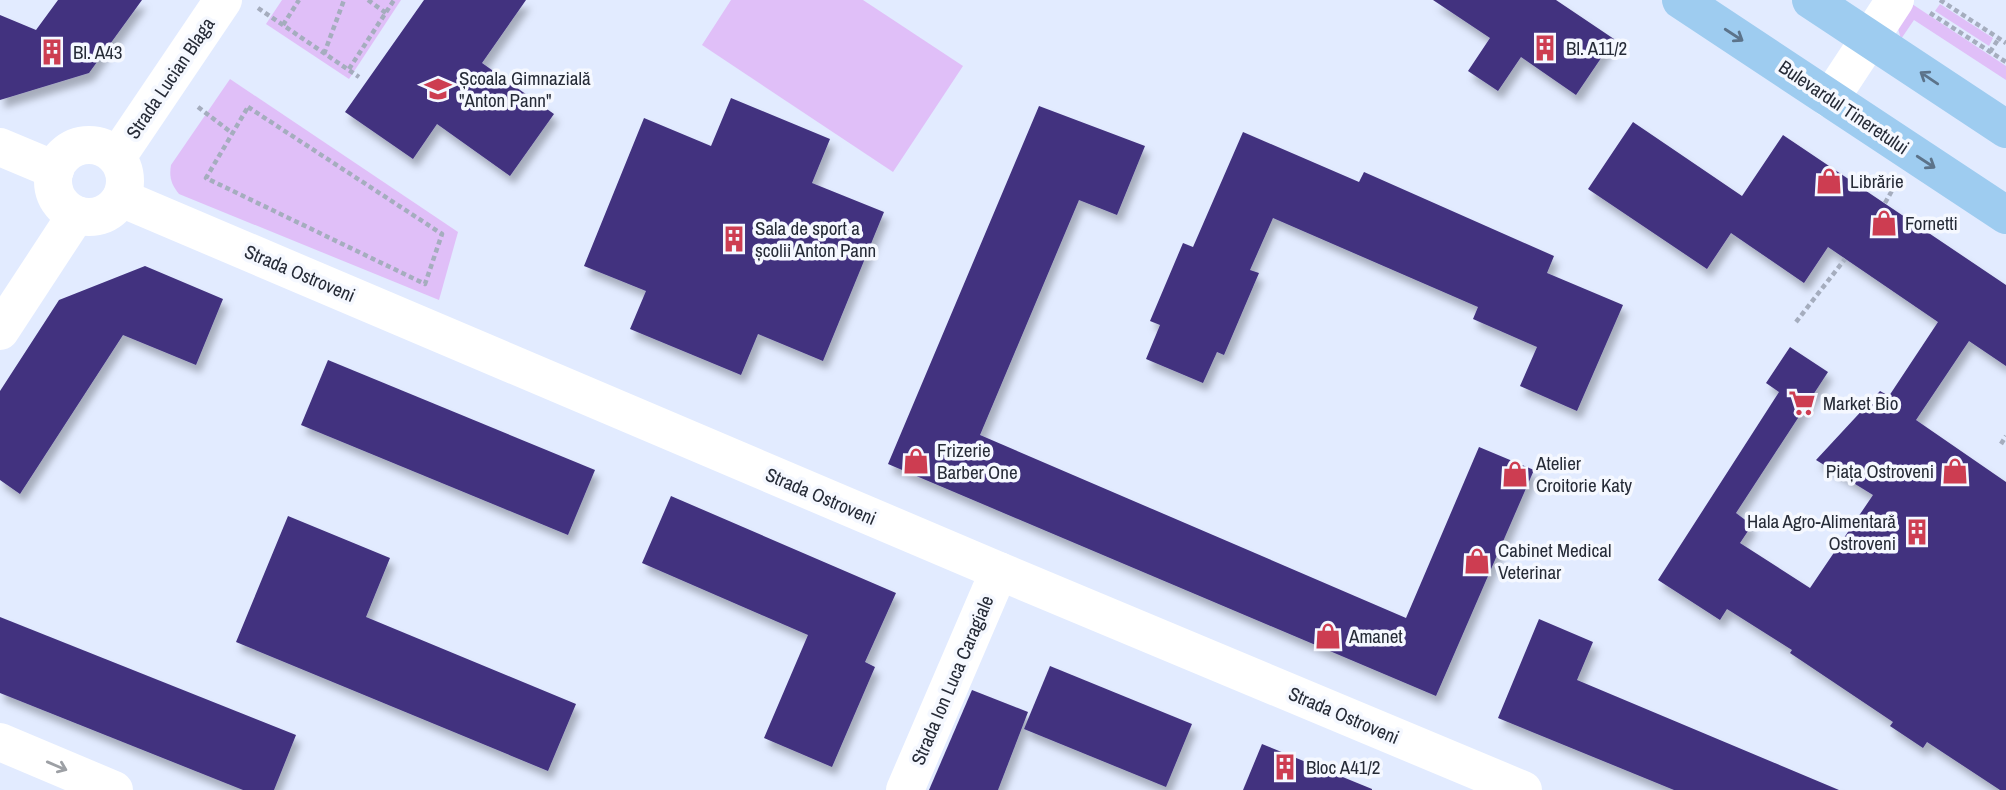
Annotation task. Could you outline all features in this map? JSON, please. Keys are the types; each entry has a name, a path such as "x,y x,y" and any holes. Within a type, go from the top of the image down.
{"main road":[{"name":"Bulevardul Tineretului","path":"1681,0 2006,215"},
{"path":"1811,0 2006,130"}],"street":[{"name":"Strada Lucian Blaga","path":"117,157 239,3"},
{"path":"1830,99 1869,38 1912,6"},
{"path":"87,145 108,150 117,157 125,173 124,190 110,211 85,217 76,215 59,201 54,191 55,170 67,152 87,145"},
{"path":"0,147 55,170"},
{"name":"Strada Ostroveni","path":"121,198 1523,790"},
{"path":"0,331 76,215"},
{"name":"Strada Ion Luca Caragiale","path":"905,790 999,571"},
{"path":"0,742 114,790"}],"path":[{"path":"283,25 299,0"},
{"path":"324,54 344,0"},
{"path":"368,0 386,13"},
{"path":"349,69 394,0"},
{"path":"1940,0 1950,3 2006,43"},
{"path":"239,3 283,25 359,77"},
{"path":"1912,6 2006,62"},
{"path":"1990,52 1999,38"},
{"path":"248,107 442,234 425,284 206,178 232,132 248,107"},
{"path":"1885,203 1898,180"},
{"path":"1796,322 1845,259"},
{"path":"2001,444 2006,436"}],"shaded area":[{"path":"282,0 401,0 349,79 266,24"},
{"path":"731,0 863,0 963,66 893,172 702,45"},
{"path":"1909,2 2006,66 2006,80 1914,20 1901,39 1897,25"},
{"path":"1940,4 1993,38 1989,46 1935,11"},
{"path":"230,79 458,232 439,300 179,194 171,180 171,165"}],"building":[{"name":"Bl. A43","path":"58,0 142,0 89,73 0,100 0,15 36,30"},
{"name":"Școala Gimnazială \"Anton Pann\"","path":"424,0 526,0 482,63 554,114 510,176 437,124 413,159 345,112"},
{"name":"Bl. A11/2","path":"1433,0 1556,0 1614,39 1576,95 1521,57 1498,91 1468,71 1490,38"},
{"name":"Sala de sport a școlii Anton Pann","path":"731,98 830,139 812,183 884,212 823,361 758,334 741,375 630,329 646,291 584,266 644,118 711,146"},
{"path":"1039,106 1145,146 1117,215 1079,200 980,435 1406,618 1479,447 1534,470 1436,696 888,464"},
{"path":"1633,122 1742,196 1783,135 2006,285 2006,366 1969,341 1916,420 2006,482 2006,790 2000,790 1927,742 1923,748 1890,726 1893,722 1790,653 1792,650 1727,609 1720,620 1658,580 1779,392 1766,383 1790,347 1828,372 1736,513 1752,525 1740,543 1810,588 1873,495 1816,460 1880,391 1889,396 1938,322 1828,247 1804,283 1731,233 1707,269 1588,189"},
{"path":"1243,132 1359,182 1364,172 1554,256 1547,273 1623,305 1577,411 1520,386 1537,347 1473,319 1478,307 1273,218 1250,270 1259,273 1224,355 1217,352 1203,383 1146,359 1160,325 1150,321 1183,243 1193,247"},
{"path":"145,266 223,299 196,365 123,335 20,494 0,480 0,391 59,300"},
{"path":"328,360 595,470 568,535 301,425"},
{"path":"671,496 896,593 865,662 875,667 832,767 764,738 808,635 642,563"},
{"path":"288,516 390,558 366,617 576,704 548,771 236,642"},
{"path":"0,617 296,735 274,790 243,790 0,693"},
{"path":"1539,619 1593,642 1577,680 1839,790 1674,790 1498,718"},
{"path":"1050,666 1192,724 1166,787 1024,729"},
{"path":"972,690 1028,712 998,790 929,790"},
{"name":"Bloc A41/2","path":"1262,744 1372,789 1372,790 1243,790"}],"place":[{"name":"Bl. A11/2","path":"1545,48"},
{"name":"Bl. A43","path":"52,52"},
{"name":"Școala Gimnazială \"Anton Pann\"","path":"438,89"},
{"name":"Librărie","path":"1829,181"},
{"name":"Fornetti","path":"1884,223"},
{"name":"Sala de sport a școlii Anton Pann","path":"734,239"},
{"name":"Market Bio","path":"1802,403"},
{"name":"Frizerie Barber One","path":"916,461"},
{"name":"Piața Ostroveni","path":"1955,471"},
{"name":"Atelier Croitorie Katy","path":"1515,474"},
{"name":"Hala Agro-Alimentară Ostroveni","path":"1917,532"},
{"name":"Cabinet Medical Veterinar","path":"1477,561"},
{"name":"Amanet","path":"1328,636"},
{"name":"Bloc A41/2","path":"1285,767"}]}
